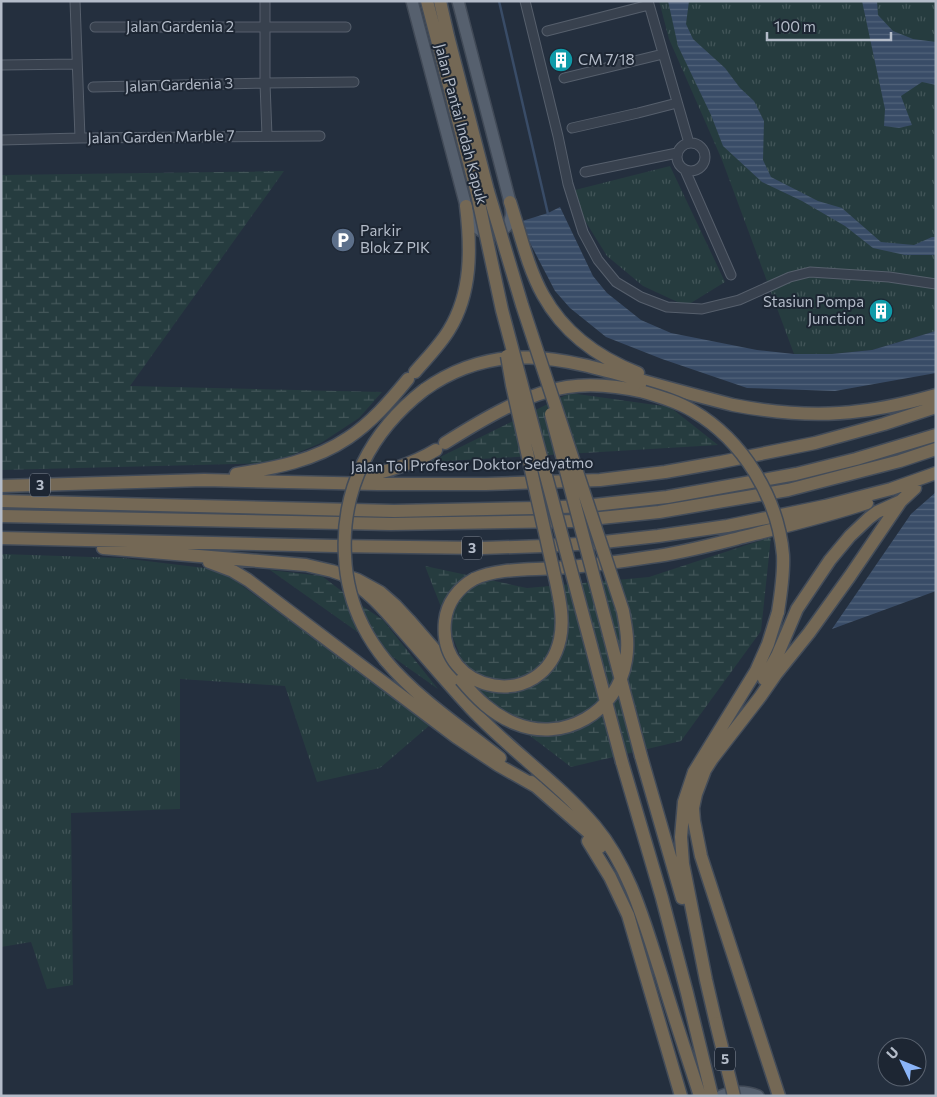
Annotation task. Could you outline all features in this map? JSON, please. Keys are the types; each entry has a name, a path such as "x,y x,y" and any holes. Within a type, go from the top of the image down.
{"highway":[{"path":"1,538 306,565 364,582 386,597 409,620 482,704 514,723 528,727 555,729 582,721 604,705 613,694 622,677 626,660 627,640 623,611 522,305 482,192 427,1"},
{"path":"440,1 482,192 502,310 512,385 556,582 561,610 561,633 556,653 544,670 535,678 515,686 502,687 478,681 466,674 452,658 446,644 445,619 449,604 456,593 463,586 480,576 494,572 558,568 622,561 701,548 830,515 915,488 936,478"},
{"path":"510,202 532,272 555,313 573,334 594,351 617,364 715,400"},
{"path":"204,480 286,465 330,449 374,417 411,376 454,322 461,304 470,259 466,206"},
{"path":"522,305 641,756 708,986"},
{"path":"502,310 622,762 662,898 712,1096"},
{"path":"629,885 588,832 575,820 537,787 429,703 404,681 386,661 363,626 346,572 347,511 360,469 374,442 400,409 445,376 502,358 534,357 592,367 715,400 773,412 826,414 860,412 936,395"},
{"path":"338,482 399,468 422,458 482,421 524,400 565,387 597,385 644,392 671,400 703,418 728,437 747,461 764,490 777,522 781,540 782,588 778,612 768,644 756,671 694,772 684,802 681,850 708,986"},
{"name":"Jalan Tol Profesor Doktor Sedyatmo","path":"1,486 204,480 378,484 486,484 600,480 665,472 815,442 884,424 936,407"},
{"name":"3","path":"1,501 394,511 585,506 667,497 796,474 936,435"},
{"name":"3","path":"1,516 392,524 571,521 659,512 788,490 900,461 936,449"},
{"name":"3","path":"1,538 473,548 595,543 726,526 825,506 891,489 936,474"},
{"path":"779,1096 701,856 693,808 696,794 705,770 712,759 837,595 901,501 915,488"},
{"path":"694,772 736,720 766,676 777,656 797,608 830,560 850,536 869,518 877,512 901,501"},
{"path":"192,556 225,567 248,580 456,737 498,765 537,787"},
{"path":"343,575 375,600 478,716 543,774 595,826 613,853 635,897 649,933 674,1018 700,1096"},
{"path":"575,820 610,877 628,915 681,1096"},
{"name":"5","path":"708,986 734,1096"}],"main road":[{"name":"Jalan Pantai Indah Kapuk","path":"412,1 471,220 483,232 499,232 509,223 511,215 510,202 458,1"},
{"path":"721,1096 739,1092 758,1096"}],"street":[{"path":"75,1 80,138"},
{"path":"265,1 267,136"},
{"path":"524,1 568,184 583,232 598,260 616,282 641,297 667,307 702,309 739,300 790,277 810,272 889,277 936,284"},
{"path":"547,31 649,3 688,143"},
{"name":"Jalan Gardenia 2","path":"95,27 346,27"},
{"path":"564,78 663,54"},
{"path":"1,65 77,64"},
{"name":"Jalan Gardenia 3","path":"93,87 354,82"},
{"path":"572,128 638,114 676,103"},
{"name":"Jalan Garden Marble 7","path":"1,140 320,136"},
{"path":"685,170 697,169 703,164 704,152 700,146 692,142 681,146 677,153 677,161 685,170 731,275"},
{"path":"584,172 677,153"}],"green space":[{"path":"659,1 936,1 936,331 872,350 832,354 794,354 722,160 669,39"},
{"path":"670,166 725,282 686,306 643,286 607,256 567,192"},
{"path":"284,171 130,386 382,392 359,418 321,443 273,463 1,470 1,175"},
{"path":"570,393 670,407 718,445 430,462"},
{"path":"771,537 761,631 681,741 571,767 475,694 425,566 527,588 649,577"},
{"path":"1,554 122,558 221,570 430,725 380,768 317,782 285,686 180,679 180,809 71,813 73,985 47,989 31,942 1,947"},
{"path":"270,570 322,576 383,620 438,689"}],"water":[{"path":"668,1 689,1 686,24 693,39 725,68 740,88 754,101 764,121 763,160 771,177 818,201 842,208 881,242 914,245 936,237 936,255 905,255 873,248 845,226 802,201 762,182 723,146 711,115 678,46"},
{"path":"862,1 877,1 878,15 893,31 913,39 936,42 936,85 922,82 901,96 912,125 899,128 884,126 885,109"},
{"path":"560,207 593,276 607,293 641,320 671,333 757,350 794,354 832,354 872,350 936,331 936,373 835,391 747,388 662,359 606,337 570,308 555,291 519,222 548,213"},
{"path":"936,492 936,591 832,629 911,514"}],"waterway":[{"path":"499,1 548,214"}],"place":[{"name":"CM 7/18","path":"561,60"},
{"name":"Parkir Blok Z PIK","path":"343,240"},
{"name":"Stasiun Pompa Junction","path":"881,311"}]}
